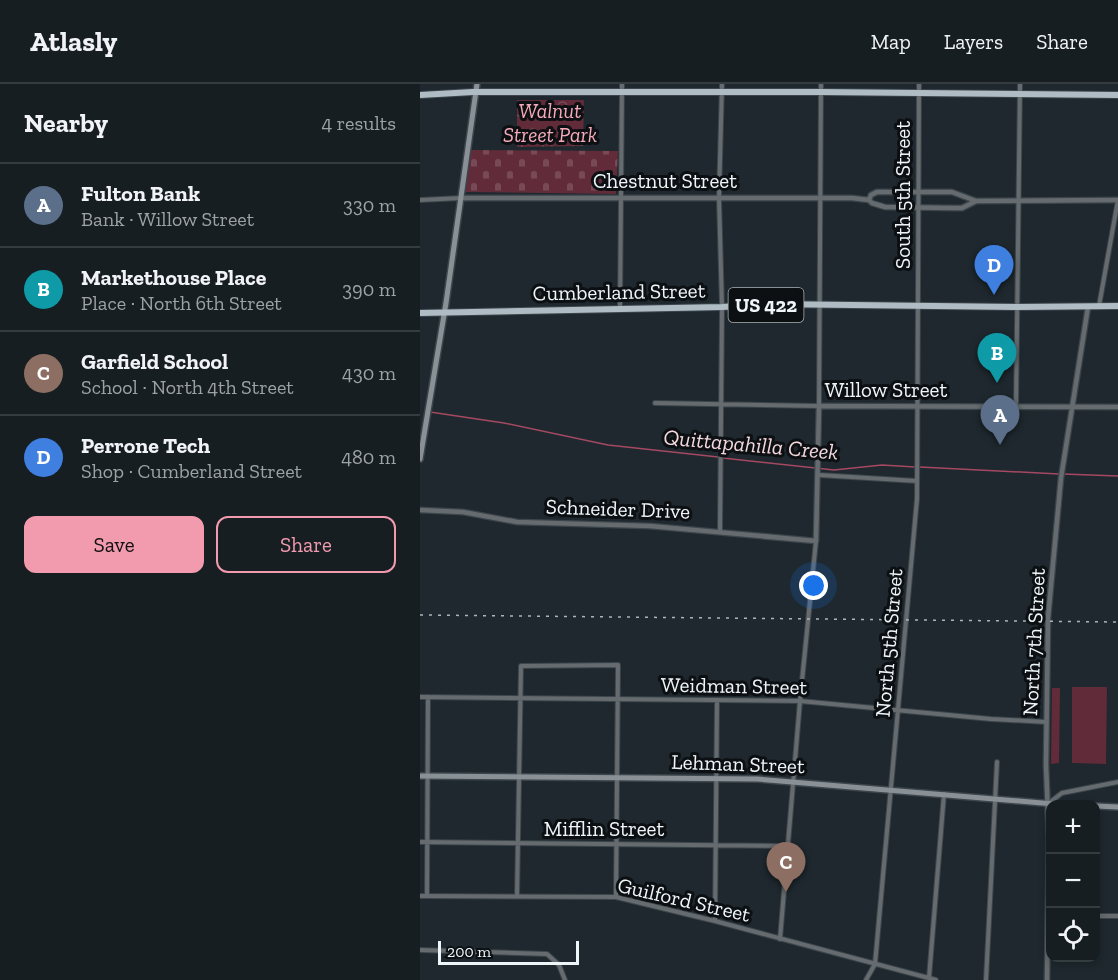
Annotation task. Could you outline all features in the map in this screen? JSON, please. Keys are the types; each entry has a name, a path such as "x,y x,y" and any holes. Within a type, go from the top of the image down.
{"highway":[{"path":"420,95 476,92 1118,95"},
{"name":"Cumberland Street","path":"444,312 722,308 770,304 1017,308 1118,306"},
{"name":"US 422","path":"420,313 444,312"}],"main road":[{"path":"420,459 477,84"},
{"name":"Lehman Street","path":"420,776 716,778 793,781 1046,803"},
{"path":"1100,806 1118,807"}],"street":[{"path":"620,308 622,84"},
{"path":"720,531 722,84"},
{"path":"780,939 816,541 819,471 821,84"},
{"name":"South 5th Street","path":"917,306 919,84"},
{"path":"1016,406 1020,84"},
{"name":"Chestnut Street","path":"868,200 877,192 918,191 952,192 976,201 1118,200"},
{"path":"420,200 461,198"},
{"name":"Chestnut Street","path":"461,198 868,200 885,207 918,208 962,208 976,201"},
{"path":"1099,307 1118,200"},
{"name":"North 5th Street","path":"866,980 875,964 899,710 917,481 917,306"},
{"name":"North 7th Street","path":"1048,800 1048,618 1062,470 1088,307"},
{"name":"Willow Street","path":"655,403 1118,407"},
{"path":"819,471 917,481"},
{"name":"Schneider Drive","path":"420,510 463,512 517,522 650,525 816,541"},
{"path":"517,896 521,666 618,665 616,897"},
{"name":"Weidman Street","path":"420,697 800,701 1047,722"},
{"path":"428,697 428,896"},
{"path":"715,921 717,700"},
{"path":"986,980 996,762"},
{"path":"1053,800 1062,793 1118,782"},
{"path":"928,978 944,794"},
{"name":"Mifflin Street","path":"420,842 788,846"},
{"name":"North 7th Street","path":"1049,908 1050,854"},
{"name":"Guilford Street","path":"420,896 616,897 936,980"},
{"path":"1100,916 1118,916"},
{"path":"420,950 548,954 559,965 565,978"},
{"name":"North 7th Street","path":"1047,980 1048,962"}],"green space":[{"name":"Walnut Street Park","path":"517,100 584,100 583,146 517,147"},
{"path":"471,150 618,151 616,194 465,192"},
{"path":"1072,687 1107,687 1106,764 1072,763"},
{"path":"1052,688 1060,688 1059,763 1051,764"}],"waterway":[{"name":"Quittapahilla Creek","path":"430,412 504,423 608,445 718,457"},
{"name":"Quittapahilla Creek","path":"723,458 834,470 882,465 915,467"},
{"name":"Quittapahilla Creek","path":"920,467 1059,474"},
{"name":"Quittapahilla Creek","path":"1063,474 1118,476"}],"railway":[{"path":"420,615 1118,622"}],"place":[{"name":"Perrone Tech","path":"994,295"},
{"name":"Markethouse Place","path":"997,383"},
{"name":"Fulton Bank","path":"1000,445"},
{"name":"Garfield School","path":"786,892"}]}
